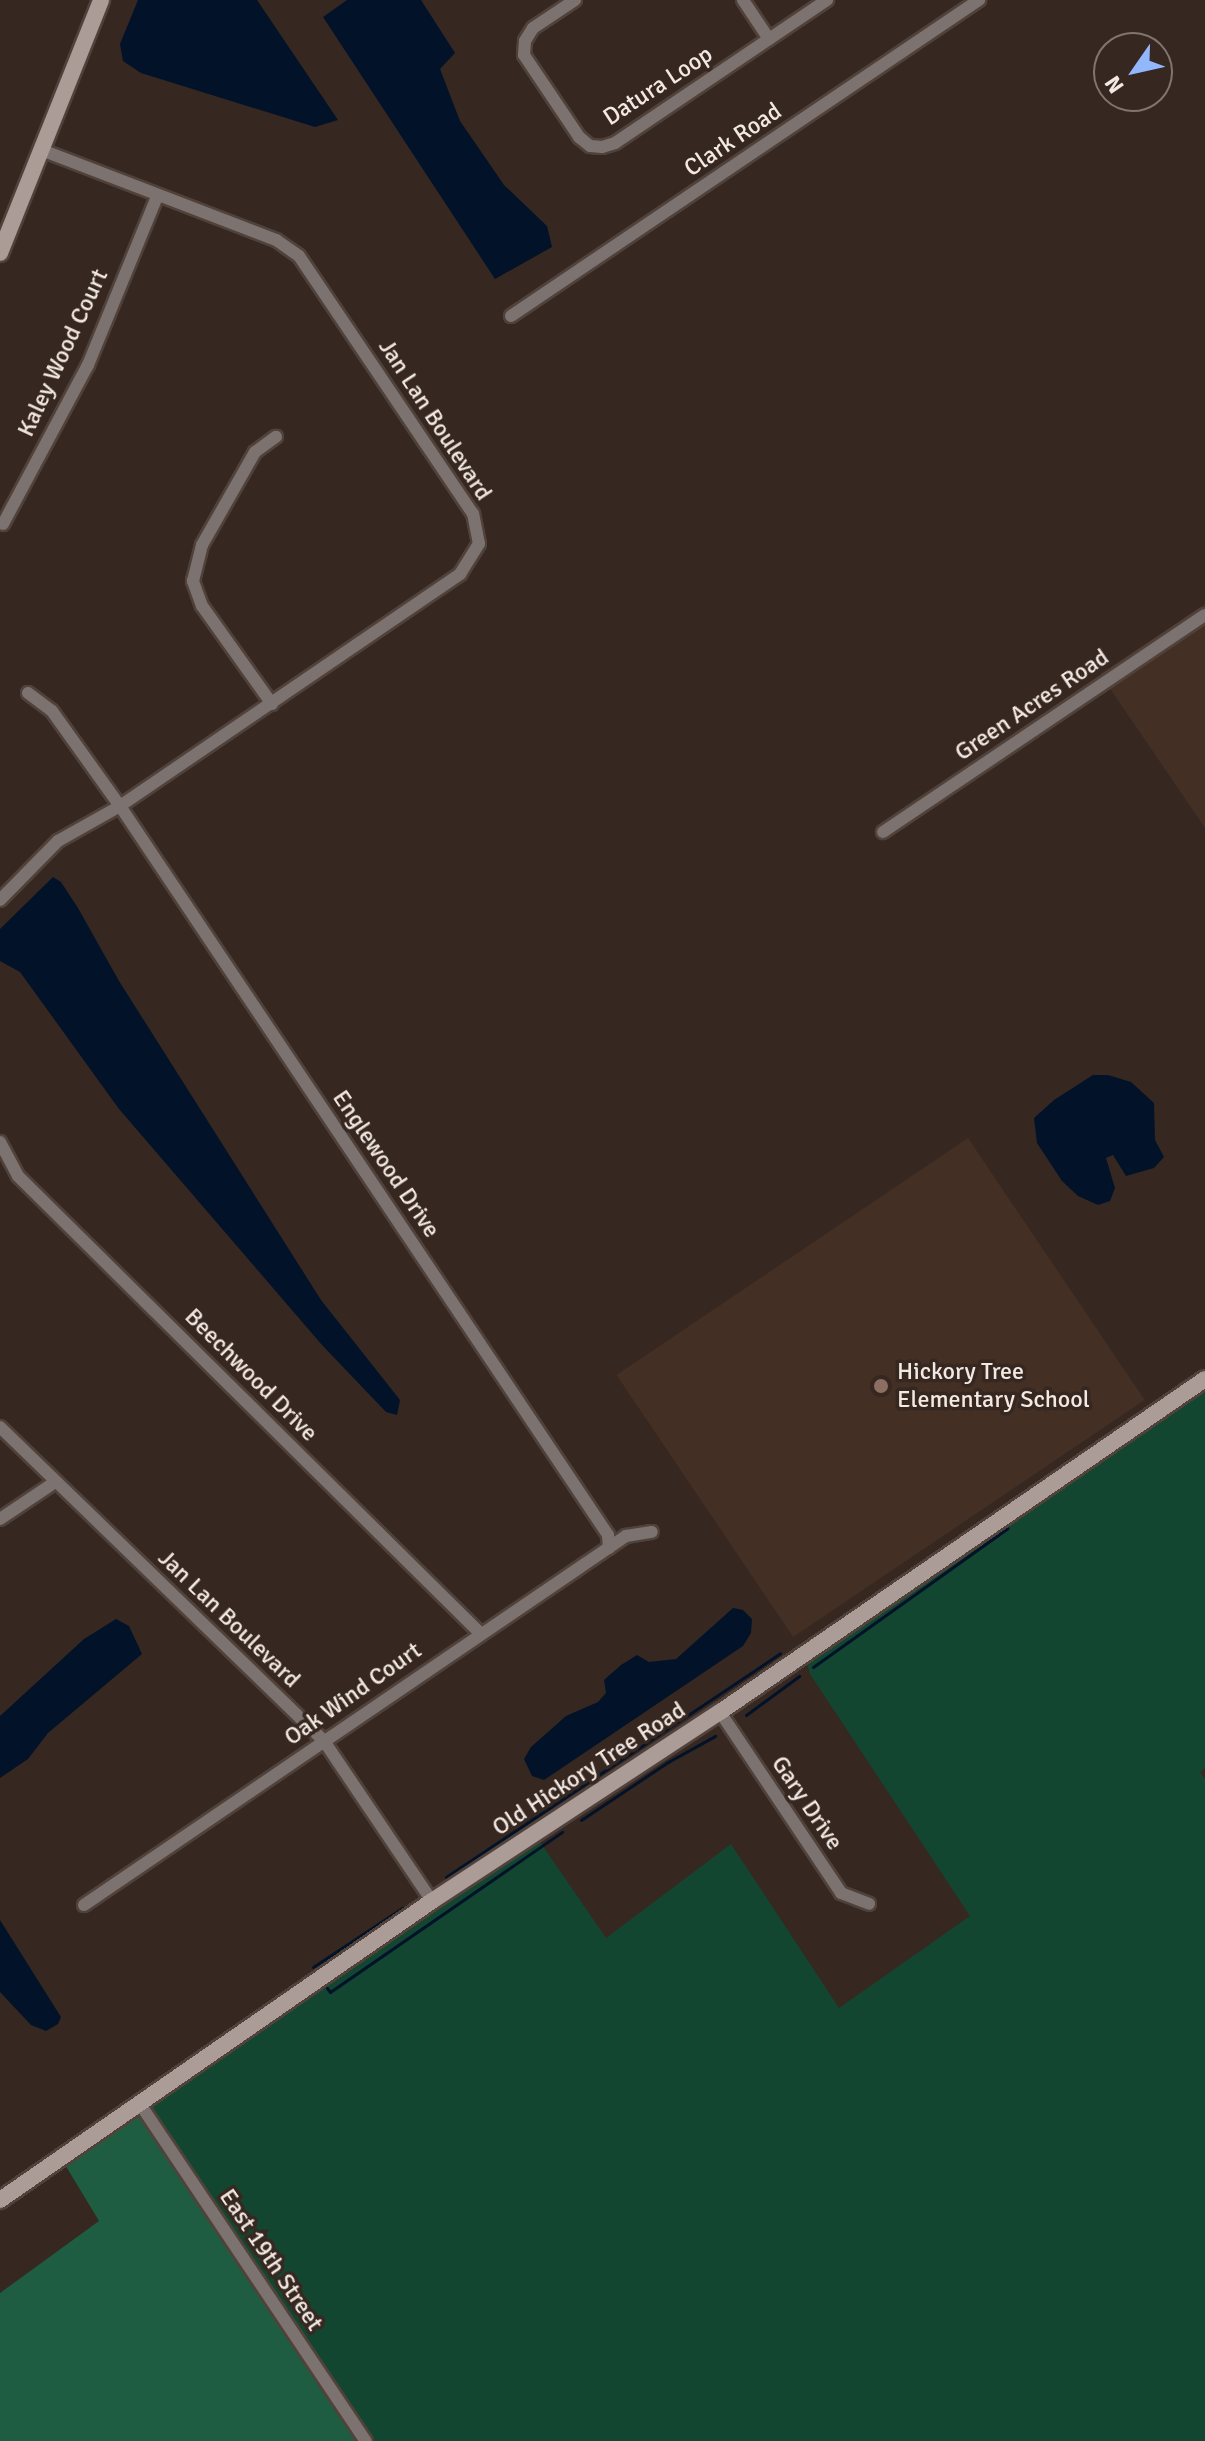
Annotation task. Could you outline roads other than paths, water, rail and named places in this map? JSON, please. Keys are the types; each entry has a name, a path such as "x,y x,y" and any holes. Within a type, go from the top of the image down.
{"street":[{"path":"0,253 101,0"},
{"name":"Datura Loop","path":"575,0 533,28 525,41 524,55 579,137 590,146 615,143 827,0"},
{"path":"743,0 769,39"},
{"name":"Clark Road","path":"511,316 979,0"},
{"name":"Jan Lan Boulevard","path":"0,900 58,841 120,806 460,574 479,544 473,514 299,256 276,240 157,197 42,150"},
{"name":"Kaley Wood Court","path":"3,524 88,365 157,197"},
{"path":"272,704 202,606 193,581 202,545 255,452 276,437"},
{"name":"Green Acres Road","path":"883,832 1205,615"},
{"name":"Englewood Drive","path":"28,693 52,711 120,806 608,1535 609,1548"},
{"name":"Beechwood Drive","path":"0,1142 18,1176 480,1633"},
{"name":"Old Hickory Tree Road","path":"0,2200 432,1901 720,1712 1205,1379"},
{"name":"Jan Lan Boulevard","path":"0,1427 324,1741 432,1901"},
{"path":"0,1519 55,1482"},
{"name":"Oak Wind Court","path":"84,1905 626,1536 652,1532"},
{"name":"Gary Drive","path":"720,1712 841,1893 851,1900 869,1904"},
{"name":"East 19th Street","path":"140,2104 366,2441"}],"water":[{"path":"138,0 257,0 338,120 315,127 141,73 123,61 120,44"},
{"path":"347,0 421,0 455,53 440,69 460,121 504,185 547,226 552,247 495,279 323,17"},
{"path":"53,877 61,882 78,908 119,981 321,1300 400,1400 397,1415 386,1412 322,1345 119,1109 20,972 0,961 0,929"},
{"path":"1093,1075 1108,1075 1131,1082 1154,1103 1155,1140 1164,1157 1154,1168 1126,1176 1113,1155 1106,1158 1115,1188 1110,1201 1098,1205 1078,1196 1062,1181 1037,1143 1034,1118 1054,1100"},
{"path":"733,1608 743,1610 752,1619 751,1633 743,1646 544,1780 532,1776 524,1759 531,1747 566,1716 598,1702 606,1693 604,1680 621,1665 637,1655 649,1662 676,1659"},
{"path":"116,1619 129,1626 142,1654 48,1733 28,1759 0,1778 0,1716 84,1639"},
{"path":"0,1920 61,2017 58,2024 46,2031 31,2025 0,1992"}],"waterway":[{"path":"813,1667 1008,1528"},
{"path":"446,1877 780,1653"},
{"path":"746,1715 799,1676"},
{"path":"581,1820 668,1762 715,1736"},
{"path":"327,1988 330,1992 562,1832"},
{"path":"313,1967 402,1908"}],"place":[{"name":"Hickory Tree Elementary School","path":"881,1386"}]}
